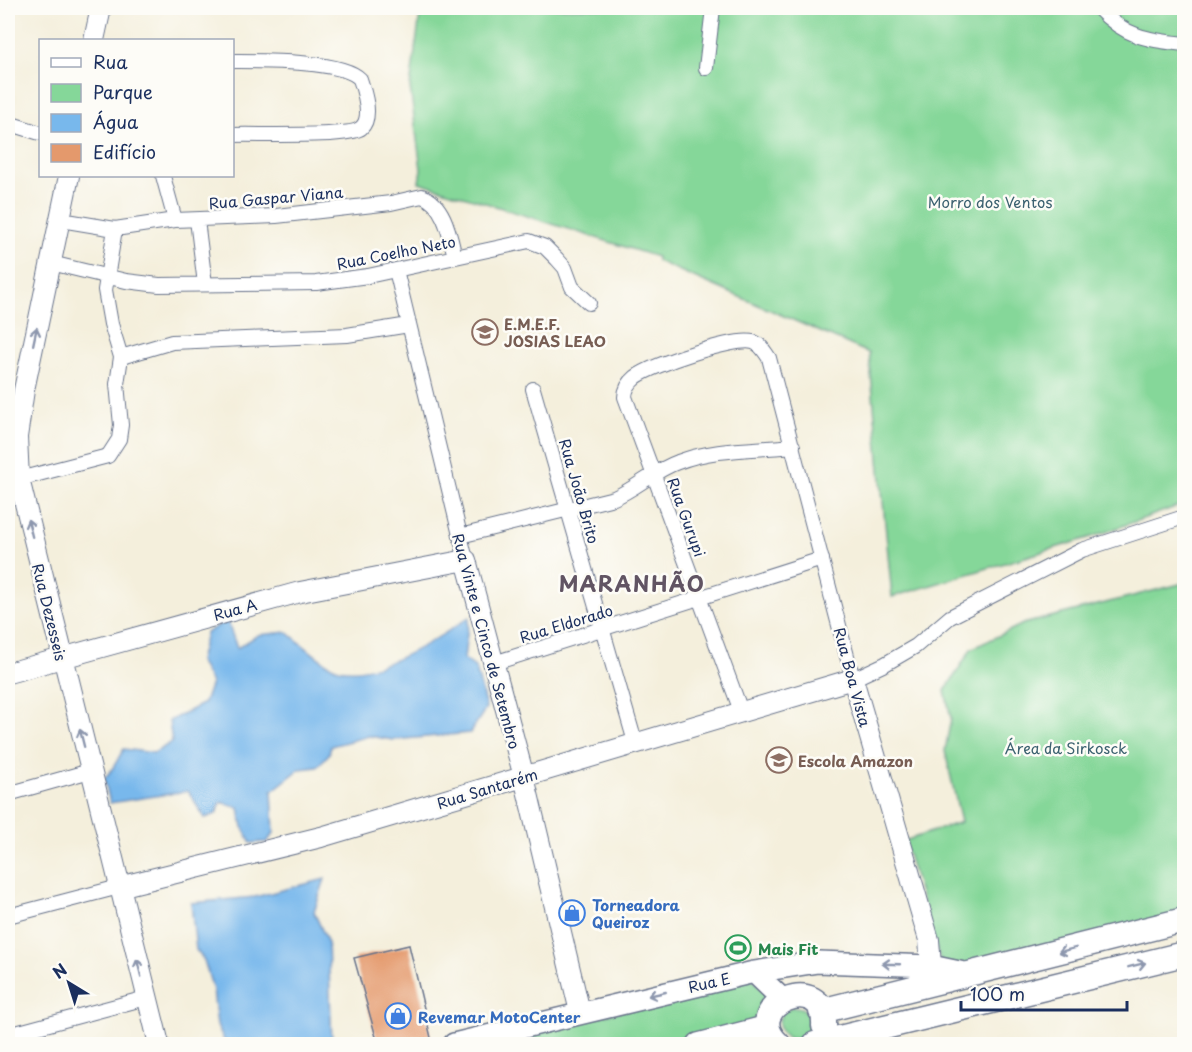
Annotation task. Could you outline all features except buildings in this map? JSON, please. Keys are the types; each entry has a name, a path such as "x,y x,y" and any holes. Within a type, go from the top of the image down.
{"highway":[{"path":"821,1011 1185,920"},
{"path":"814,1044 1185,954"},
{"path":"773,1035 773,1008 782,999 800,996 816,1004 821,1011 824,1029 814,1044"}],"main road":[{"name":"Rua E","path":"454,1044 754,972 818,962 931,966 969,974"},
{"path":"754,972 782,999"},
{"path":"698,1044 773,1035"}],"street":[{"path":"94,39 101,8"},
{"path":"706,68 713,8"},
{"path":"1098,8 1128,34 1153,41 1185,44"},
{"path":"234,61 300,63 339,69 357,75 362,87 366,122 362,128 343,134 234,135"},
{"path":"8,123 39,133"},
{"name":"Rua Dezesseis","path":"69,177 17,437 19,479 61,660 159,1044"},
{"path":"163,177 175,220"},
{"name":"Rua Gaspar Viana","path":"61,220 115,229 175,220 276,216 391,203 422,196 431,201 440,211 455,257"},
{"path":"197,220 205,284"},
{"path":"19,479 96,460 108,456 114,450 121,425 117,384 121,357 107,303 107,276 115,229"},
{"name":"Rua Coelho Neto","path":"51,263 159,285 316,283 396,270 529,241 536,242 565,267 572,287 589,303"},
{"name":"Rua Vinte e Cinco de Setembro","path":"396,270 492,664 524,777 580,1012"},
{"path":"121,357 172,342 347,335 409,325"},
{"name":"Rua Boa Vista","path":"627,402 625,392 634,378 659,364 733,343 750,341 760,345 769,358 853,679 929,940 931,966"},
{"name":"Rua João Brito","path":"533,388 635,742"},
{"name":"Rua Gurupi","path":"627,402 741,711"},
{"path":"460,536 570,511 614,498 668,466 697,456 793,446"},
{"path":"853,679 916,646 950,617 1082,550 1185,517"},
{"name":"Rua Eldorado","path":"492,664 822,559"},
{"name":"Rua A","path":"8,673 61,660 300,591 466,560"},
{"name":"Rua Santarém","path":"119,887 321,837 853,679"},
{"path":"8,794 90,771"},
{"path":"8,916 119,887"},
{"path":"912,989 931,966"},
{"path":"8,1035 146,998"}],"green space":[{"name":"Morro dos Ventos","path":"421,8 1184,8 1184,504 1095,536 892,597 869,353 657,261 657,257 419,182 421,169 410,87"},
{"name":"Área da Sirkosck","path":"1184,583 1184,920 946,980 904,841 961,822 945,751 951,718 945,691 971,649 1023,624"},
{"path":"751,978 766,992 769,1016 689,1044 490,1044"},
{"path":"795,1007 807,1011 811,1023 807,1035 795,1039 783,1035 779,1023 783,1011"}],"water":[{"path":"469,617 464,659 476,668 486,708 470,733 393,740 369,736 331,746 329,754 317,767 300,769 272,791 274,833 267,842 251,843 243,827 239,808 221,802 216,814 205,818 188,791 110,803 104,778 124,749 154,753 172,742 169,721 204,703 211,683 199,661 206,633 227,620 237,648 258,635 287,632 333,667 355,670 372,668 407,654"},
{"path":"325,879 314,912 328,943 332,1044 232,1044 225,1042 217,1025 213,990 204,960 196,950 191,903 255,897"}],"place":[{"name":"E.M.E.F. JOSIAS LEAO","path":"485,332"},
{"name":"Escola Amazon","path":"779,760"},
{"name":"Torneadora Queiroz","path":"572,913"},
{"name":"Mais Fit","path":"738,948"},
{"name":"Revemar MotoCenter","path":"398,1016"}],"district":[{"name":"MARANHÃO","path":"632,583"}]}
